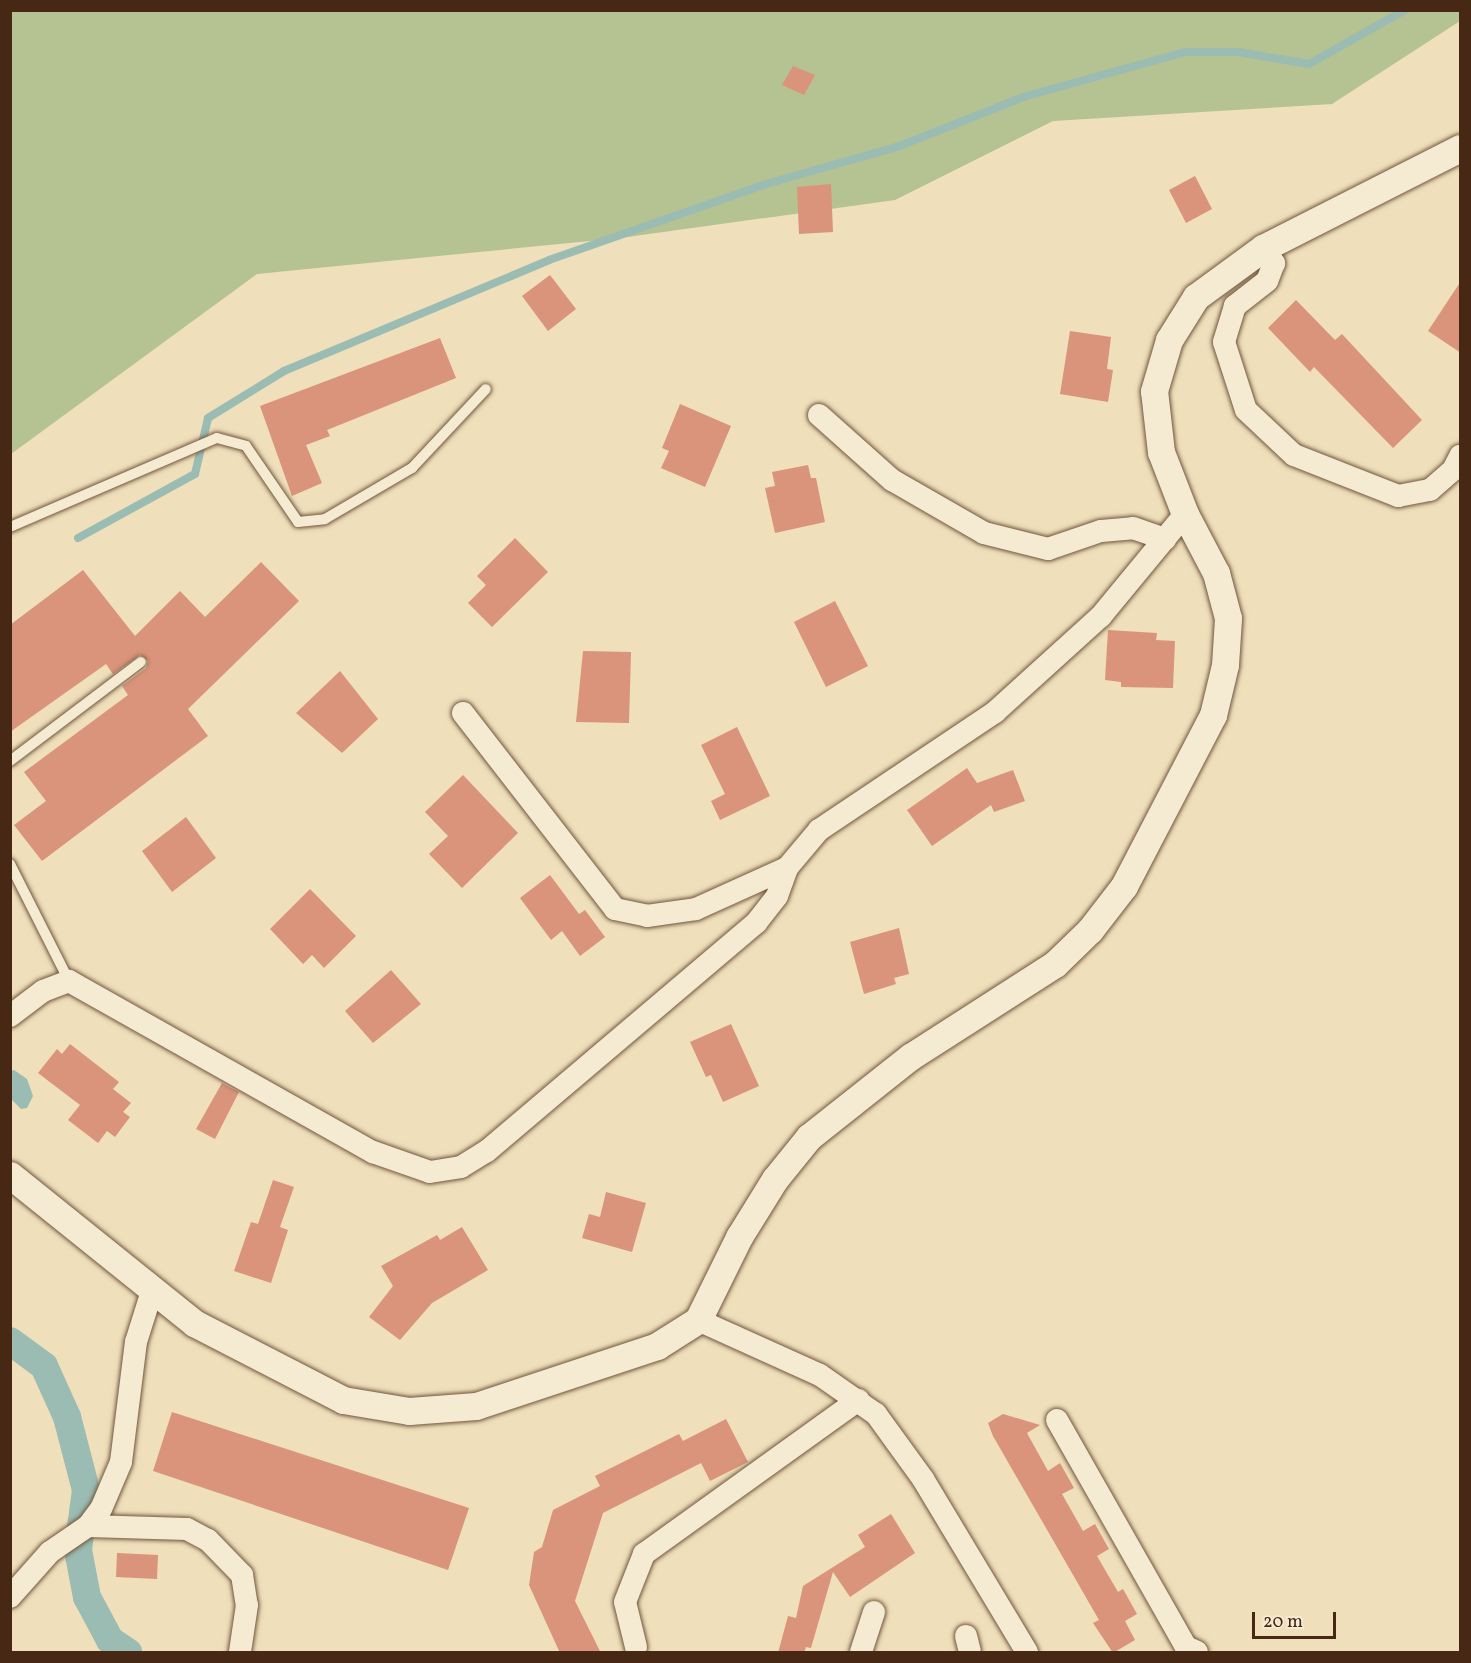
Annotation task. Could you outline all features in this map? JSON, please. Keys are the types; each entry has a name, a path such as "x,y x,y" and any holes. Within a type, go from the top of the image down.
{"street":[{"path":"10,1175 194,1323 343,1400 409,1411 476,1406 657,1346 698,1320 739,1237 775,1179 809,1137 910,1057 1055,964 1090,930 1124,886 1213,715 1225,665 1228,618 1216,573 1185,514 1161,452 1154,392 1168,340 1196,297 1263,248 1461,148"},
{"path":"1263,248 1275,263 1267,281 1235,306 1224,342 1246,410 1294,455 1398,496 1430,490 1453,470 1461,456"},
{"path":"819,415 892,480 984,533 1048,549 1101,531 1133,528 1165,539"},
{"path":"10,1016 43,991 69,981 373,1152 430,1172 460,1167 487,1151 756,923 777,896 787,868 819,830 996,712 1101,616 1185,514"},
{"path":"463,713 615,909 647,916 696,909 787,868"},
{"path":"10,1597 50,1552 88,1526 101,1509 121,1462 136,1342 152,1291"},
{"path":"698,1320 820,1376 876,1414 923,1479 1028,1653"},
{"path":"636,1647 625,1602 644,1554 858,1400"},
{"path":"1057,1420 1186,1651"},
{"path":"88,1526 187,1529 208,1540 242,1575 248,1605 240,1653"},
{"path":"861,1653 874,1612"}],"lane":[{"path":"10,527 217,438 246,446 298,522 325,519 412,468 486,389"},
{"path":"10,760 141,662"},
{"path":"10,864 69,981"}],"green space":[{"path":"11,11 1460,11 1460,21 1332,104 1053,121 895,200 620,238 257,274 11,454"}],"water":[{"path":"14,1070 27,1079 33,1096 27,1108 21,1109 11,1099 11,1071"}],"building":[{"path":"793,66 815,75 804,95 782,85"},
{"path":"1195,176 1212,209 1186,223 1169,190"},
{"path":"831,184 833,232 799,234 797,187"},
{"path":"550,275 576,309 548,331 522,296"},
{"path":"1461,281 1461,353 1428,331"},
{"path":"1296,300 1335,340 1342,334 1422,420 1393,448 1314,367 1310,372 1268,328"},
{"path":"1070,331 1111,337 1107,369 1113,370 1108,402 1060,394"},
{"path":"440,338 456,378 327,430 330,436 306,445 322,483 292,496 260,406"},
{"path":"680,404 731,426 705,487 661,468 669,451 662,448"},
{"path":"808,465 811,478 816,478 825,522 775,533 765,488 775,486 772,472"},
{"path":"515,538 548,572 492,627 468,603 486,585 477,576"},
{"path":"261,562 299,601 188,709 208,736 42,861 14,825 46,801 24,772 128,695 122,686 146,668 148,661 140,655 113,674 106,664 10,732 10,625 83,570 135,636 180,591 205,617"},
{"path":"835,601 868,666 826,687 794,622"},
{"path":"1108,630 1157,633 1156,640 1175,641 1173,688 1121,687 1121,682 1105,680"},
{"path":"583,651 631,652 629,723 576,722"},
{"path":"340,671 378,719 342,753 296,713"},
{"path":"737,727 770,796 720,820 711,801 725,794 701,745"},
{"path":"967,768 977,783 1013,770 1025,801 994,812 991,805 932,846 907,810"},
{"path":"463,775 518,833 462,888 429,854 448,836 425,812"},
{"path":"186,817 216,858 172,892 142,851"},
{"path":"550,875 579,914 585,910 605,937 580,956 562,931 551,940 520,898"},
{"path":"310,889 356,936 324,968 312,955 303,964 270,929"},
{"path":"899,928 909,974 894,978 896,984 864,994 850,942"},
{"path":"391,970 421,1004 373,1043 345,1011"},
{"path":"731,1024 759,1086 723,1102 711,1075 706,1077 690,1042"},
{"path":"70,1044 119,1082 113,1089 131,1103 123,1112 130,1117 115,1137 107,1131 98,1143 68,1120 80,1105 38,1073 57,1049 62,1054"},
{"path":"222,1083 239,1092 215,1139 196,1129"},
{"path":"273,1180 294,1187 280,1227 288,1230 271,1283 234,1271 251,1222 258,1224"},
{"path":"606,1192 646,1203 632,1252 582,1238 589,1214 600,1217"},
{"path":"462,1227 488,1270 432,1303 400,1340 369,1317 393,1286 381,1266 437,1235 440,1240"},
{"path":"172,1412 469,1508 448,1570 153,1471"},
{"path":"1003,1414 1040,1425 1027,1433 1048,1471 1060,1463 1074,1488 1062,1494 1083,1531 1095,1524 1109,1549 1097,1556 1118,1592 1123,1589 1137,1614 1125,1621 1135,1640 1113,1653 1093,1623 1099,1620 993,1436 988,1423"},
{"path":"726,1419 748,1462 710,1481 701,1463 603,1513 575,1601 601,1653 560,1653 529,1585 534,1552 542,1547 553,1510 600,1486 595,1476 679,1434 683,1441"},
{"path":"891,1514 915,1553 850,1597 833,1572 811,1648 806,1647 804,1653 778,1653 788,1616 796,1618 803,1586 865,1547 858,1535"},
{"path":"117,1553 158,1555 157,1579 116,1577"}],"waterway":[{"path":"78,538 195,474 208,418 284,371 549,260 766,184 897,147 1023,97 1185,52 1238,52 1309,64 1405,10"},
{"path":"10,1341 44,1366 67,1417 86,1490 78,1550 87,1597 110,1640 128,1652"}]}
